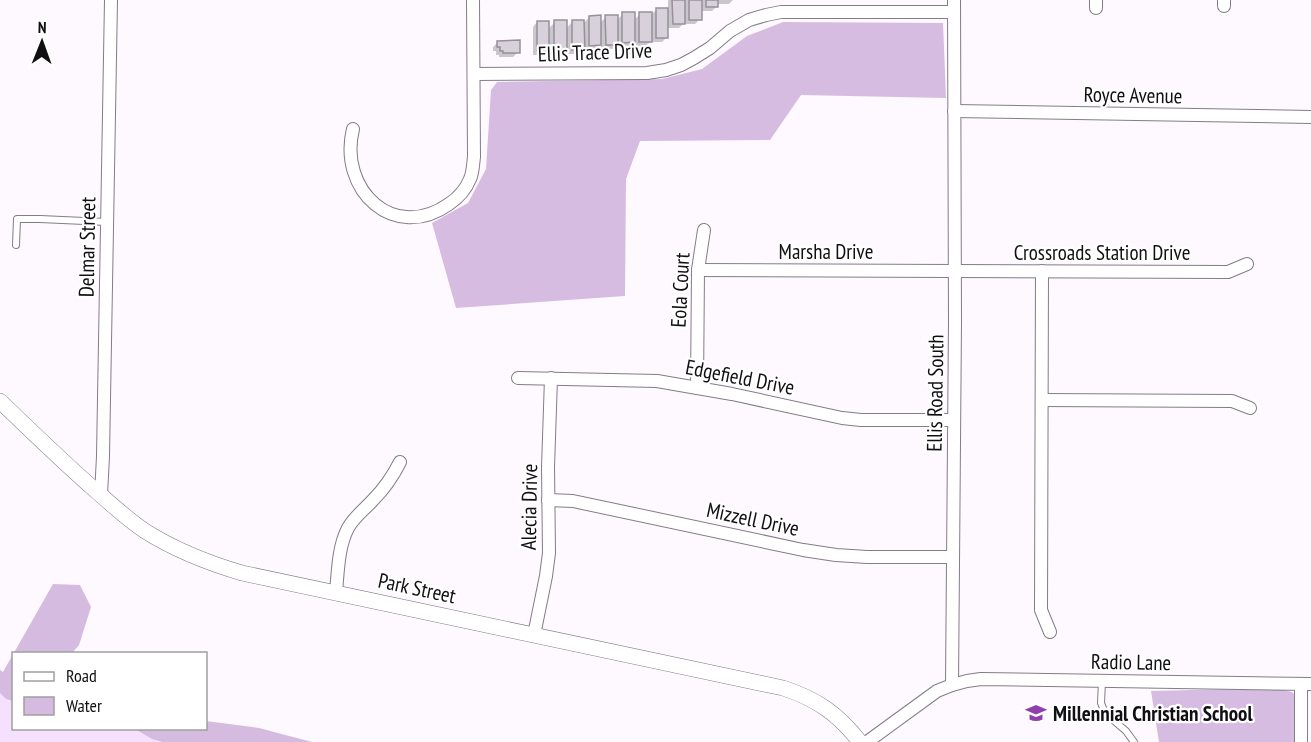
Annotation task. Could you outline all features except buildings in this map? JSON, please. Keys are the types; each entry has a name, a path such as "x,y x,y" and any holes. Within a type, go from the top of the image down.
{"street":[{"name":"Delmar Street","path":"101,495 111,0"},
{"path":"353,129 350,140 350,159 354,174 366,197 379,207 393,214 418,216 434,213 455,200 471,178 474,157 473,0"},
{"name":"Ellis Trace Drive","path":"474,74 647,73 681,65 749,20 781,12 954,6"},
{"name":"Ellis Road South","path":"952,685 954,6"},
{"name":"Royce Avenue","path":"954,111 1311,117"},
{"name":"Eola Court","path":"697,388 698,270 704,230"},
{"name":"Crossroads Station Drive","path":"955,271 1228,272 1246,264"},
{"name":"Marsha Drive","path":"698,270 955,271"},
{"path":"1042,271 1041,610 1050,632"},
{"name":"Edgefield Drive","path":"518,378 657,381 732,394 842,418 954,420"},
{"name":"Alecia Drive","path":"534,635 549,553 551,378"},
{"path":"1042,400 1232,401 1250,408"},
{"name":"Park Street","path":"0,401 64,463 143,530 198,559 242,573 783,688 818,702 847,726 860,742"},
{"path":"336,592 345,534 360,513 382,490 400,462"},
{"name":"Mizzell Drive","path":"549,500 573,501 836,555 952,557"},
{"name":"Radio Lane","path":"952,685 981,679 1306,684"},
{"path":"1301,742 1306,684"},
{"path":"867,742 936,692 952,685"}],"lane":[{"path":"16,245 17,219 107,222"},
{"path":"1102,681 1101,703 1105,713 1126,731 1134,742"}],"shaded area":[{"path":"783,22 943,23 946,98 801,95 770,140 640,141 626,179 625,296 456,308 432,223 468,203 486,169 491,90 497,82 662,79 702,69 747,36"},
{"path":"1275,688 1292,692 1297,698 1296,742 1159,742 1151,691"},
{"path":"0,693 6,699 12,701 12,730 137,730 162,742 0,742"}],"water":[{"path":"53,584 80,585 91,607 79,645 73,652 14,652"},
{"path":"12,656 12,701 6,699 0,693 0,670 3,672"},
{"path":"207,721 259,728 312,742 162,742 137,730 207,730"}],"place":[{"name":"Millennial Christian School","path":"1036,713"}]}
